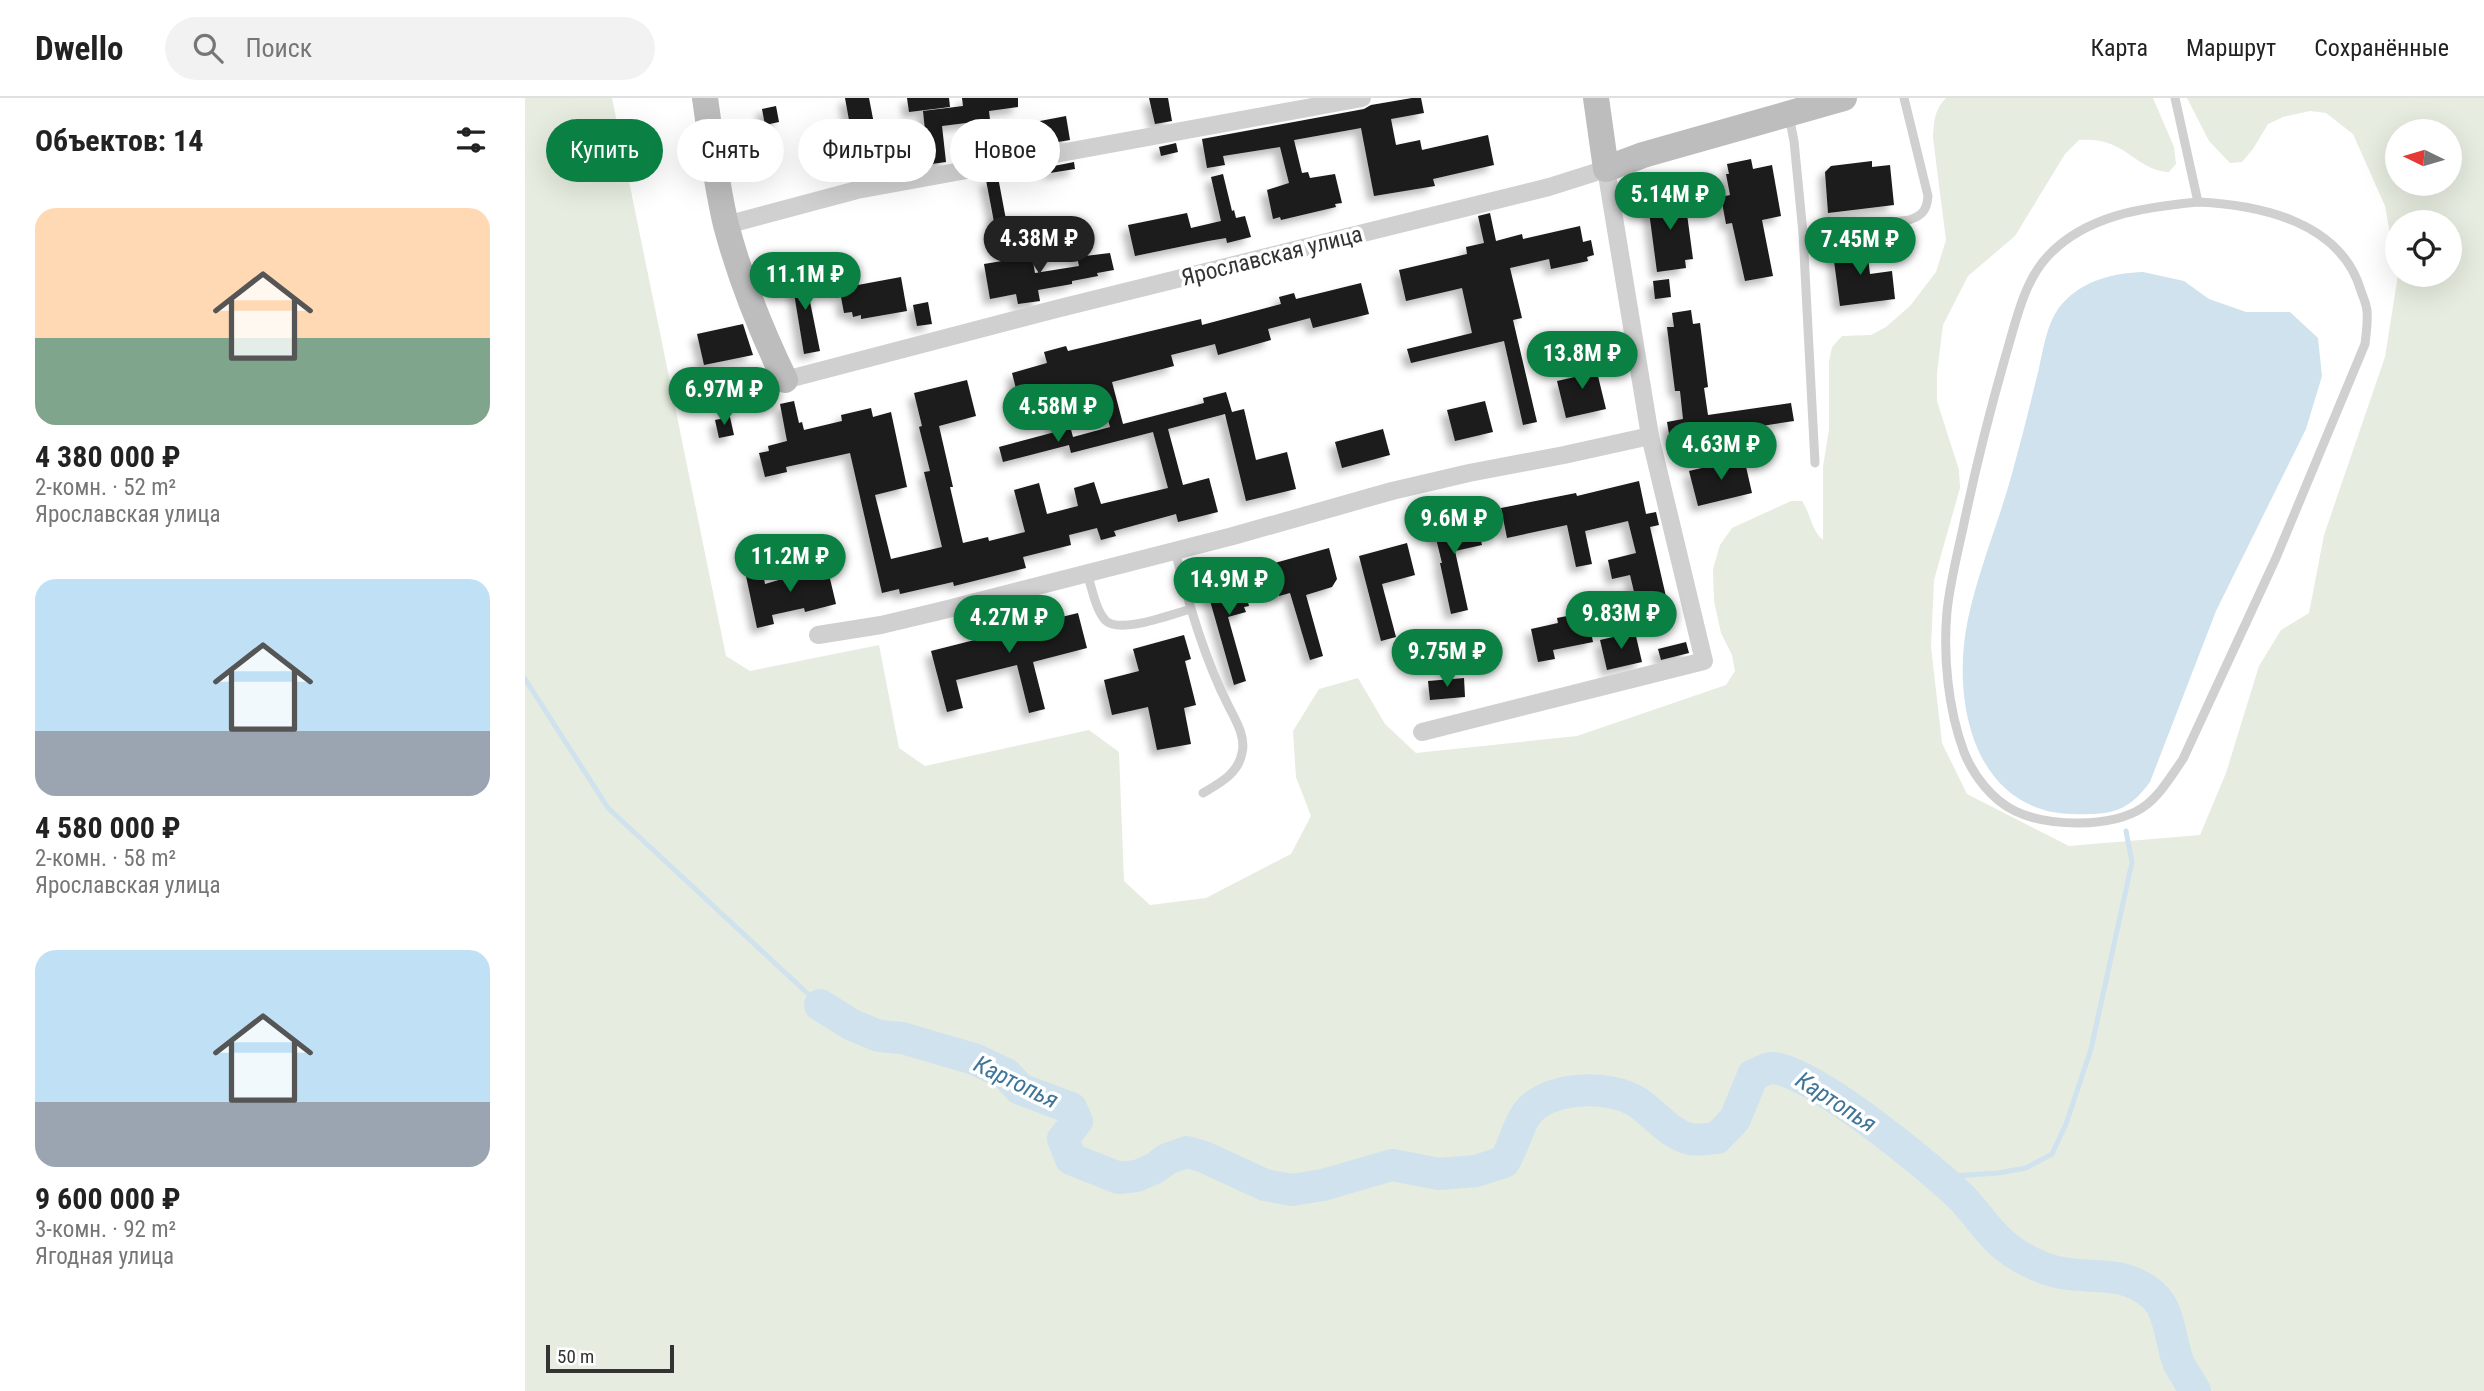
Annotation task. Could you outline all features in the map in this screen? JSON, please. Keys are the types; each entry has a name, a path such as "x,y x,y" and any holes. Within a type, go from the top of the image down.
{"main road":[{"path":"705,98 713,164 726,225 757,317 785,380"},
{"path":"1596,98 1606,169"},
{"name":"Ярославская улица","path":"1606,169 1643,155 1844,98"}],"street":[{"path":"726,225 857,190 1362,98"},
{"path":"1422,732 1704,661 1650,436 1606,169"},
{"name":"Ярославская улица","path":"697,403 1056,309 1549,187 1606,169"},
{"path":"818,635 881,625 1175,551 1469,472 1650,436"}],"lane":[{"path":"1803,233 1909,220 1924,211 1928,196 1904,98"},
{"path":"2175,98 2198,202"},
{"path":"1789,114 1803,233 1815,463"},
{"path":"2198,202 2259,210 2313,229 2335,245 2357,275 2367,311 2365,344 2276,558 2183,759 2164,786 2145,806 2131,814 2109,821 2082,823 2034,817 2013,810 1977,778 1955,724 1951,693 1947,611 1991,406 2019,313 2030,284 2047,257 2076,232 2104,219 2141,209 2198,202"},
{"path":"1175,551 1210,669 1243,743 1242,754 1232,775 1203,793"},
{"path":"1087,573 1098,608 1110,624 1128,626 1191,609"}],"shaded area":[{"path":"525,98 612,98 616,119 546,119 546,182 629,182 726,656 750,671 879,645 899,748 925,766 1089,730 1119,752 1124,881 1150,905 1206,898 1291,854 1311,816 1296,777 1293,731 1319,689 1358,678 1385,724 1416,753 1577,736 1726,685 1735,671 1732,655 1721,633 1714,601 1713,569 1720,545 1732,528 1791,501 1802,501 1816,532 1823,540 1823,467 1829,429 1829,362 1832,347 1842,336 1871,335 1886,327 1910,306 1936,272 1946,240 1933,138 1934,121 1946,98 2153,98 2174,147 2176,164 2169,172 2157,170 2108,143 2079,140 2065,154 2015,236 1968,276 1943,325 1937,373 1937,401 1959,470 1960,488 1934,580 1931,647 1942,743 1967,794 2069,846 2200,835 2226,773 2259,666 2281,630 2309,613 2324,535 2385,357 2396,287 2462,287 2462,210 2386,210 2353,134 2326,113 2310,111 2283,117 2268,124 2242,162 2230,163 2209,141 2187,98 2484,98 2484,1391 525,1391"}],"water":[{"path":"2143,272 2184,281 2209,299 2246,312 2290,312 2318,338 2322,376 2306,429 2216,611 2150,782 2133,800 2117,810 2097,814 2072,814 2038,808 2011,793 1991,772 1976,745 1967,715 1963,650 1973,600 2009,485 2053,318 2062,304 2079,289 2110,276"}],"building":[{"path":"845,98 869,98 873,119 849,119"},
{"path":"907,98 949,98 950,107 909,112"},
{"path":"962,98 1018,98 1018,107 989,111 990,119 950,119 950,125 942,126 946,162 936,163 936,119 924,119 923,111 963,106"},
{"path":"1149,98 1168,98 1172,121 1155,124"},
{"path":"1421,98 1424,113 1391,119 1396,145 1420,140 1422,150 1488,135 1494,165 1433,179 1435,186 1374,196 1361,128 1294,140 1302,173 1308,172 1310,178 1335,174 1342,203 1335,204 1336,207 1281,220 1280,217 1273,219 1267,190 1289,183 1280,147 1223,156 1225,165 1207,168 1202,139"},
{"path":"776,106 778,119 764,119 762,109"},
{"path":"1066,116 1070,140 1060,142 1060,119 1050,119"},
{"path":"1176,143 1178,152 1161,156 1159,147"},
{"path":"1751,159 1753,169 1772,165 1781,216 1762,220 1773,276 1745,281 1732,223 1726,224 1721,197 1730,195 1727,164"},
{"path":"1872,161 1872,167 1890,165 1894,205 1828,213 1825,172 1831,166"},
{"path":"1074,162 1075,169 1060,171 1060,165"},
{"path":"1223,174 1232,211 1234,210 1236,218 1245,216 1251,237 1227,243 1226,238 1135,256 1128,225 1187,213 1191,228 1221,221 1211,177"},
{"path":"986,182 999,182 1007,225 995,227"},
{"path":"1676,192 1677,200 1685,199 1693,259 1685,260 1686,268 1657,272 1648,204 1656,203 1655,195"},
{"path":"1490,213 1496,241 1522,234 1523,239 1580,226 1583,242 1591,240 1594,255 1587,257 1588,261 1551,269 1549,259 1510,268 1522,318 1513,320 1537,422 1523,425 1504,341 1411,363 1407,349 1472,333 1462,288 1406,301 1399,270 1467,254 1466,247 1484,243 1478,216"},
{"path":"1866,241 1870,274 1892,271 1895,299 1840,306 1832,246"},
{"path":"1110,253 1114,270 1072,281 1072,284 1038,290 1040,301 1018,304 1016,294 990,299 984,264 1032,256 1035,273 1079,266 1077,257"},
{"path":"803,267 820,351 804,354 790,269"},
{"path":"901,277 907,311 861,319 861,315 853,317 852,312 844,313 841,297 848,295 847,287"},
{"path":"1669,279 1671,297 1655,299 1653,281"},
{"path":"1361,283 1369,314 1313,328 1310,318 1268,329 1271,340 1218,355 1215,344 1171,355 1174,366 1112,382 1123,424 1204,403 1203,398 1226,392 1232,412 1244,409 1256,460 1287,452 1296,489 1246,501 1225,414 1168,429 1183,485 1209,478 1218,512 1178,522 1176,514 1114,531 1116,536 1101,540 1097,528 1069,535 1071,545 1023,557 1026,568 954,586 953,582 900,594 899,589 882,593 850,453 786,467 787,472 765,477 759,453 769,451 768,446 787,441 780,404 794,401 799,423 802,422 804,430 842,421 841,415 871,408 873,417 891,412 907,487 875,495 891,559 942,547 924,472 930,471 914,393 967,380 976,416 939,426 963,543 988,537 989,541 1025,532 1014,490 1039,483 1047,514 1078,506 1074,488 1094,482 1101,504 1168,488 1153,432 1071,453 1069,445 1003,462 999,447 1055,432 1047,401 1021,408 1012,373 1047,363 1044,352 1066,346 1068,351 1201,319 1202,325 1281,304 1279,297 1294,293 1296,299","holes":["1099,388 1110,427 1073,437 1062,397"]},
{"path":"928,302 932,324 917,326 913,305"},
{"path":"1691,310 1693,324 1700,323 1708,387 1704,388 1708,415 1791,403 1794,421 1670,440 1667,422 1683,419 1680,391 1675,391 1667,327 1674,327 1672,313"},
{"path":"743,324 753,355 704,365 697,334"},
{"path":"1590,359 1593,373 1597,372 1606,409 1566,418 1557,381 1575,377 1572,364"},
{"path":"1485,401 1493,432 1455,441 1447,410"},
{"path":"730,417 734,435 719,438 715,420"},
{"path":"1383,429 1390,455 1342,468 1335,442"},
{"path":"1744,458 1752,493 1698,506 1689,471"},
{"path":"1639,481 1646,514 1656,512 1659,525 1650,527 1670,614 1641,621 1630,575 1612,579 1608,560 1636,553 1628,521 1585,531 1592,564 1576,567 1567,525 1507,538 1501,508 1576,493 1577,496"},
{"path":"1445,511 1449,529 1477,523 1482,545 1455,551 1468,610 1451,614 1430,514"},
{"path":"1407,543 1415,575 1382,584 1396,637 1381,641 1359,556"},
{"path":"1329,548 1337,579 1332,587 1306,595 1323,656 1310,660 1290,593 1279,596 1271,564"},
{"path":"827,566 836,604 805,612 804,608 772,615 774,624 757,628 746,576 763,573 765,584"},
{"path":"1240,573 1249,606 1244,607 1246,612 1228,617 1246,681 1234,685 1205,583"},
{"path":"1027,605 1033,624 1078,613 1087,648 1033,662 1045,709 1029,713 1017,665 956,680 963,708 947,712 931,651 1018,629 1013,609"},
{"path":"1587,612 1593,642 1553,650 1555,659 1538,662 1531,629 1558,623 1557,618"},
{"path":"1635,632 1642,662 1607,670 1600,640"},
{"path":"1184,635 1191,659 1185,661 1196,705 1184,708 1191,744 1157,750 1148,707 1112,715 1104,680 1139,671 1133,649"},
{"path":"1686,642 1689,653 1661,660 1658,649"},
{"path":"1464,678 1465,697 1430,700 1428,681"}],"waterway":[{"name":"Картопья","path":"525,679 608,808 820,1005"},
{"path":"1947,1185 1953,1176 2026,1168 2052,1154 2066,1124 2091,1049 2132,862 2126,831"},
{"name":"Картопья","path":"820,1005 852,1025 879,1036 902,1038 974,1059 1006,1074 1020,1089 1071,1108 1077,1121 1063,1139 1071,1159 1119,1178 1137,1176 1167,1159 1187,1152 1265,1185 1292,1190 1323,1185 1392,1165 1439,1174 1476,1171 1504,1162 1524,1118 1533,1107 1545,1099 1577,1091 1594,1090 1625,1096 1682,1136 1696,1140 1717,1138 1735,1119 1753,1075 1772,1068 1790,1073 1842,1102 1900,1145 1963,1199 1994,1235 2017,1255 2055,1271 2131,1282 2153,1295 2167,1318 2179,1364 2195,1391"}]}
